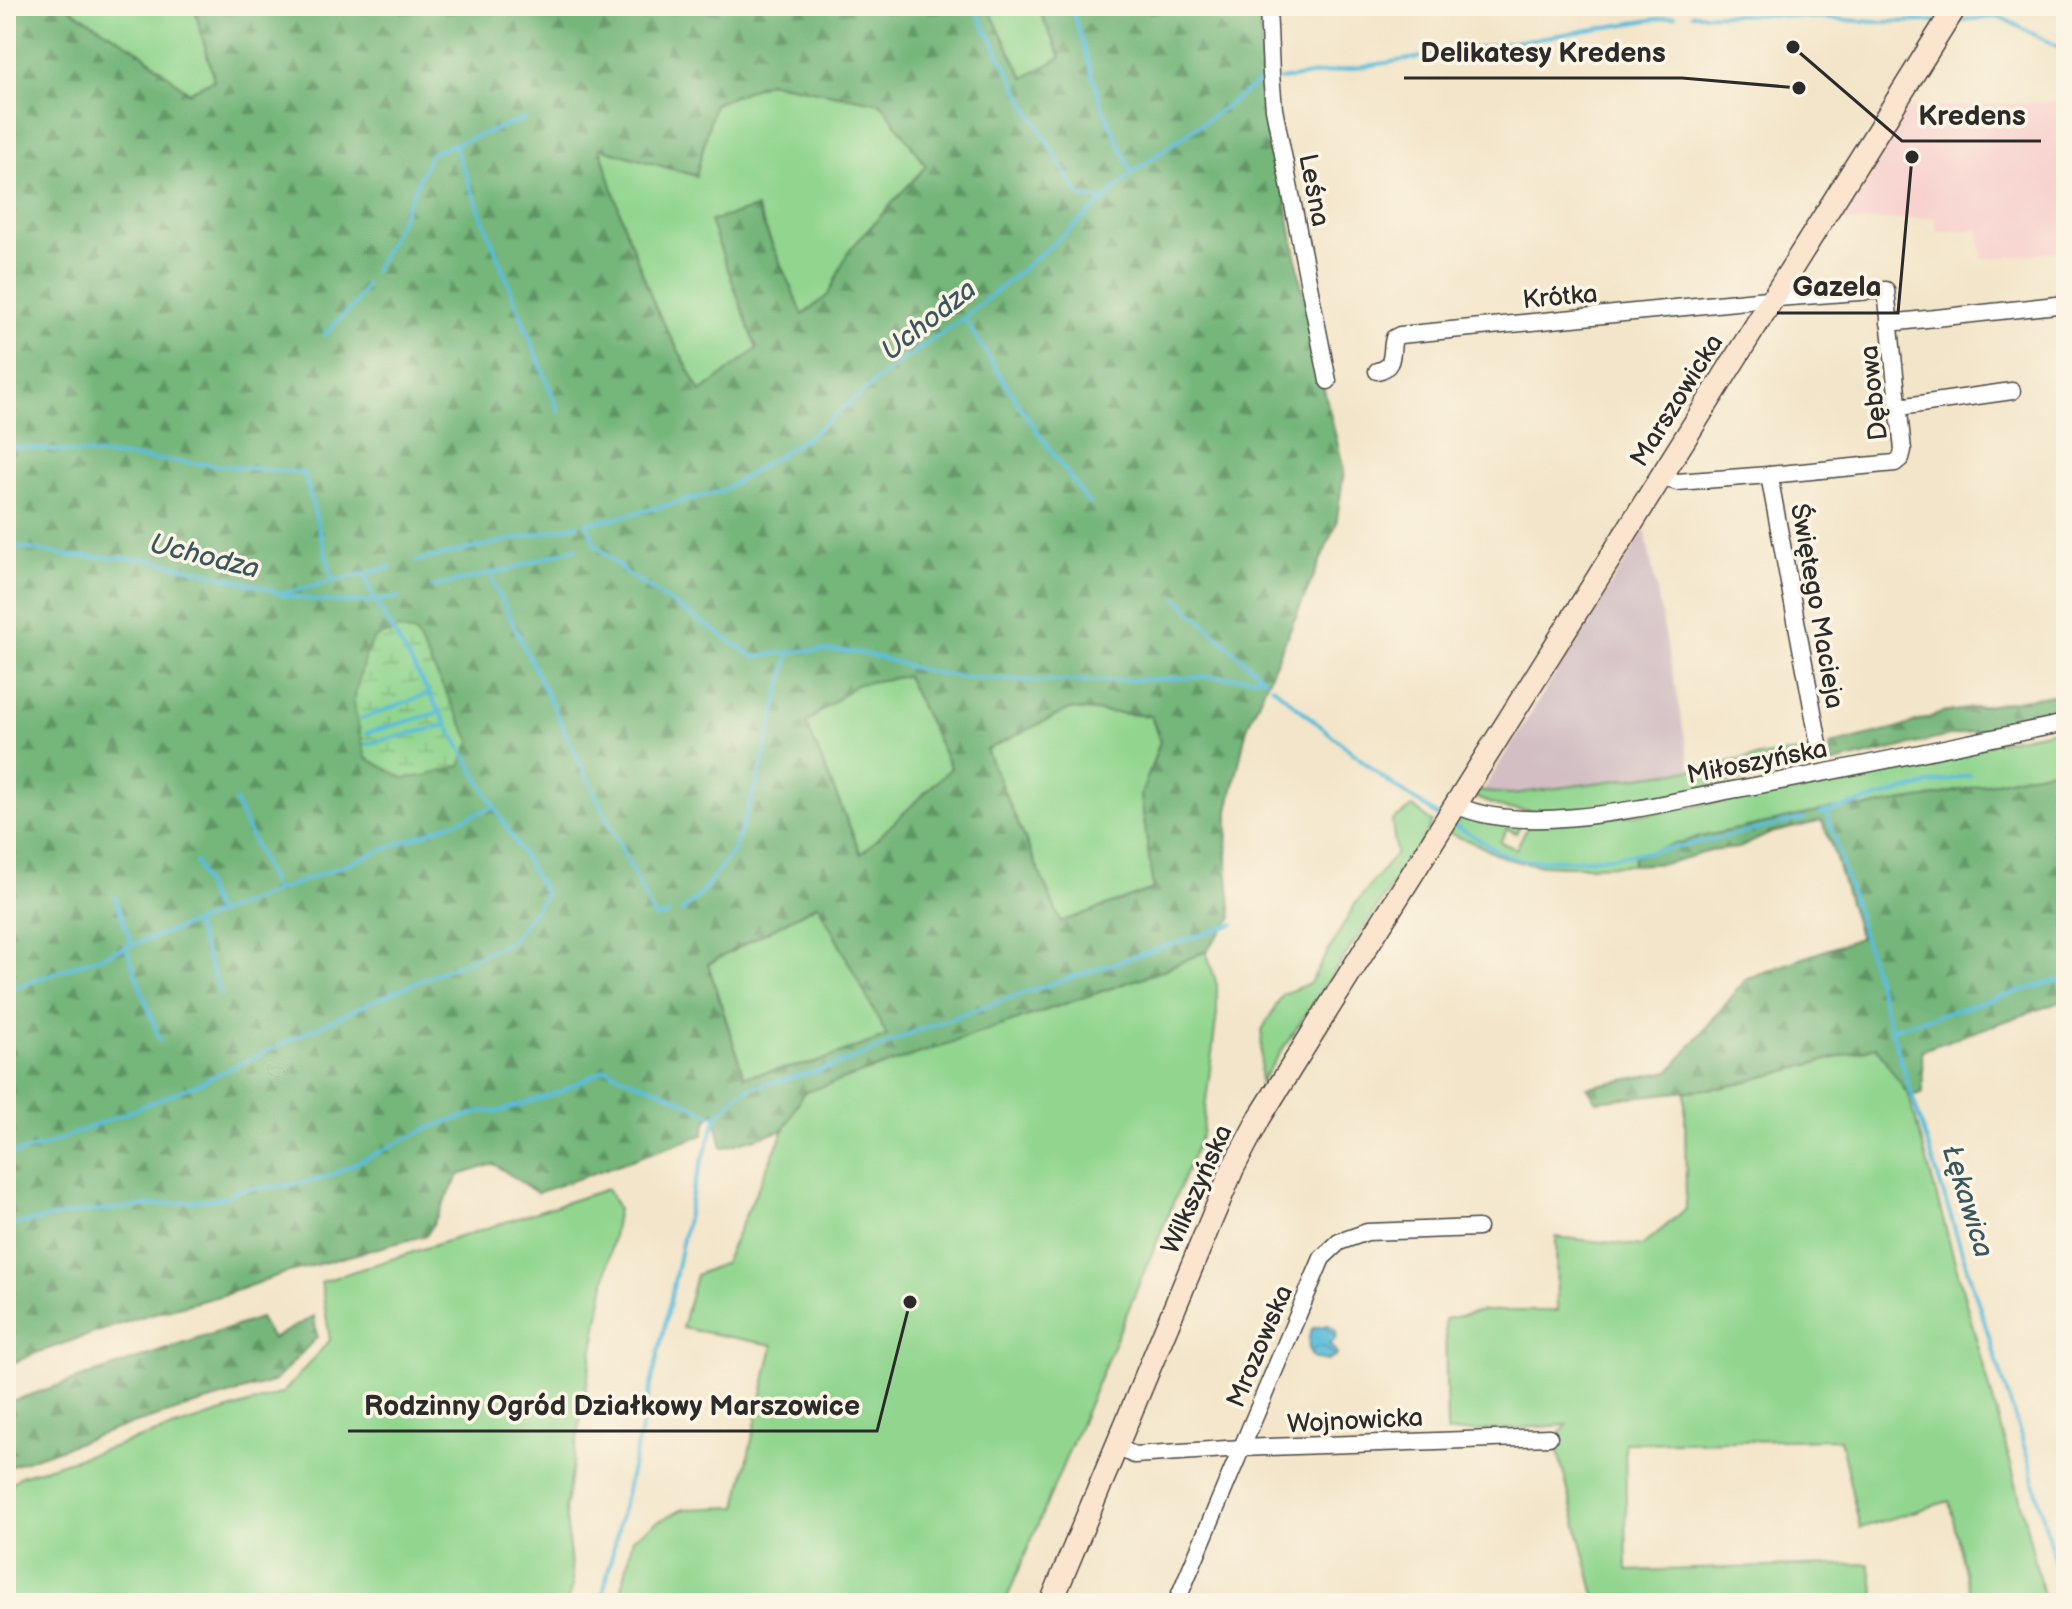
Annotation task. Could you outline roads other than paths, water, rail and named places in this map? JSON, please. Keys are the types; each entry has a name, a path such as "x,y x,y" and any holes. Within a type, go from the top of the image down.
{"street":[{"name":"Leśna","path":"1268,6 1274,109 1328,381"},
{"name":"Marszowicka","path":"1450,814 1956,6"},
{"name":"Dębowa","path":"1662,477 1677,482 1769,475 1895,463 1901,458 1903,450 1886,290 1772,299"},
{"name":"Krótka","path":"1377,371 1384,370 1390,364 1394,338 1400,335 1772,299"},
{"path":"1889,323 2066,304"},
{"path":"1899,407 2012,391"},
{"name":"Świętego Macieja","path":"1769,475 1819,744"},
{"name":"Miłoszyńska","path":"1450,814 1517,818 1598,815 1825,773 2066,723"},
{"name":"Wilkszyńska","path":"1051,1603 1233,1168 1270,1101 1450,814"},
{"name":"Mrozowska","path":"1176,1603 1322,1258 1339,1242 1367,1232 1478,1228"},
{"name":"Wojnowicka","path":"1117,1447 1134,1455 1549,1437"}],"water":[{"path":"1329,1325 1336,1331 1335,1339 1329,1344 1337,1356 1327,1361 1314,1359 1309,1348 1311,1331"}],"waterway":[{"path":"973,6 1079,196 1103,200"},
{"path":"1071,6 1102,106 1132,173"},
{"path":"1991,6 2000,16"},
{"name":"Uchodza","path":"1692,14 1773,15 1875,22 1935,21"},
{"name":"Uchodza","path":"1280,80 1675,16"},
{"name":"Uchodza","path":"1959,20 2000,17 2059,47 2066,54"},
{"name":"Uchodza","path":"1260,82 1132,173 1104,201 964,318 893,367 811,435 722,491 587,523 595,544 626,573 755,657 807,650 846,651 937,673 1012,680 1260,677"},
{"path":"374,271 431,153 524,119"},
{"path":"454,145 559,412"},
{"path":"324,335 355,304 366,285"},
{"path":"964,318 1021,408 1089,504"},
{"path":"6,446 304,473 333,581"},
{"name":"Uchodza","path":"416,561 578,525"},
{"name":"Uchodza","path":"6,545 70,556 147,559 280,594 392,567"},
{"path":"433,587 510,569 576,548"},
{"path":"491,572 494,584 655,918 668,915"},
{"path":"6,1156 44,1146 195,1085 371,1002 510,942 546,895 376,602 365,573"},
{"path":"282,595 340,602 399,597"},
{"path":"1178,599 1265,680"},
{"path":"681,912 698,897 734,850 758,780 790,651"},
{"path":"1272,686 1386,780 1438,816"},
{"path":"361,719 430,693"},
{"path":"366,733 441,712"},
{"path":"366,744 448,725"},
{"path":"1820,814 1970,775"},
{"path":"235,801 275,890"},
{"path":"6,991 204,919 494,807"},
{"name":"Łękawica","path":"1827,813 1891,1029 2030,1465 2065,1603"},
{"path":"1452,826 1518,859 1574,860 1661,850 1805,818"},
{"path":"196,862 216,914"},
{"path":"115,897 132,944"},
{"path":"194,923 221,995"},
{"path":"6,1229 16,1224 75,1213 225,1198 236,1190 292,1185 325,1178 429,1128 482,1111 498,1112 560,1092 606,1069 717,1116 745,1089 819,1071 916,1031 1234,924"},
{"path":"126,947 160,1041"},
{"path":"1891,1029 2066,978"},
{"path":"601,1603 693,1189 717,1116"}],"place":[{"name":"Kredens","path":"1793,47"},
{"name":"Delikatesy Kredens","path":"1799,88"},
{"name":"Gazela","path":"1912,157"},
{"name":"Rodzinny Ogród Działkowy Marszowice","path":"910,1302"}]}
